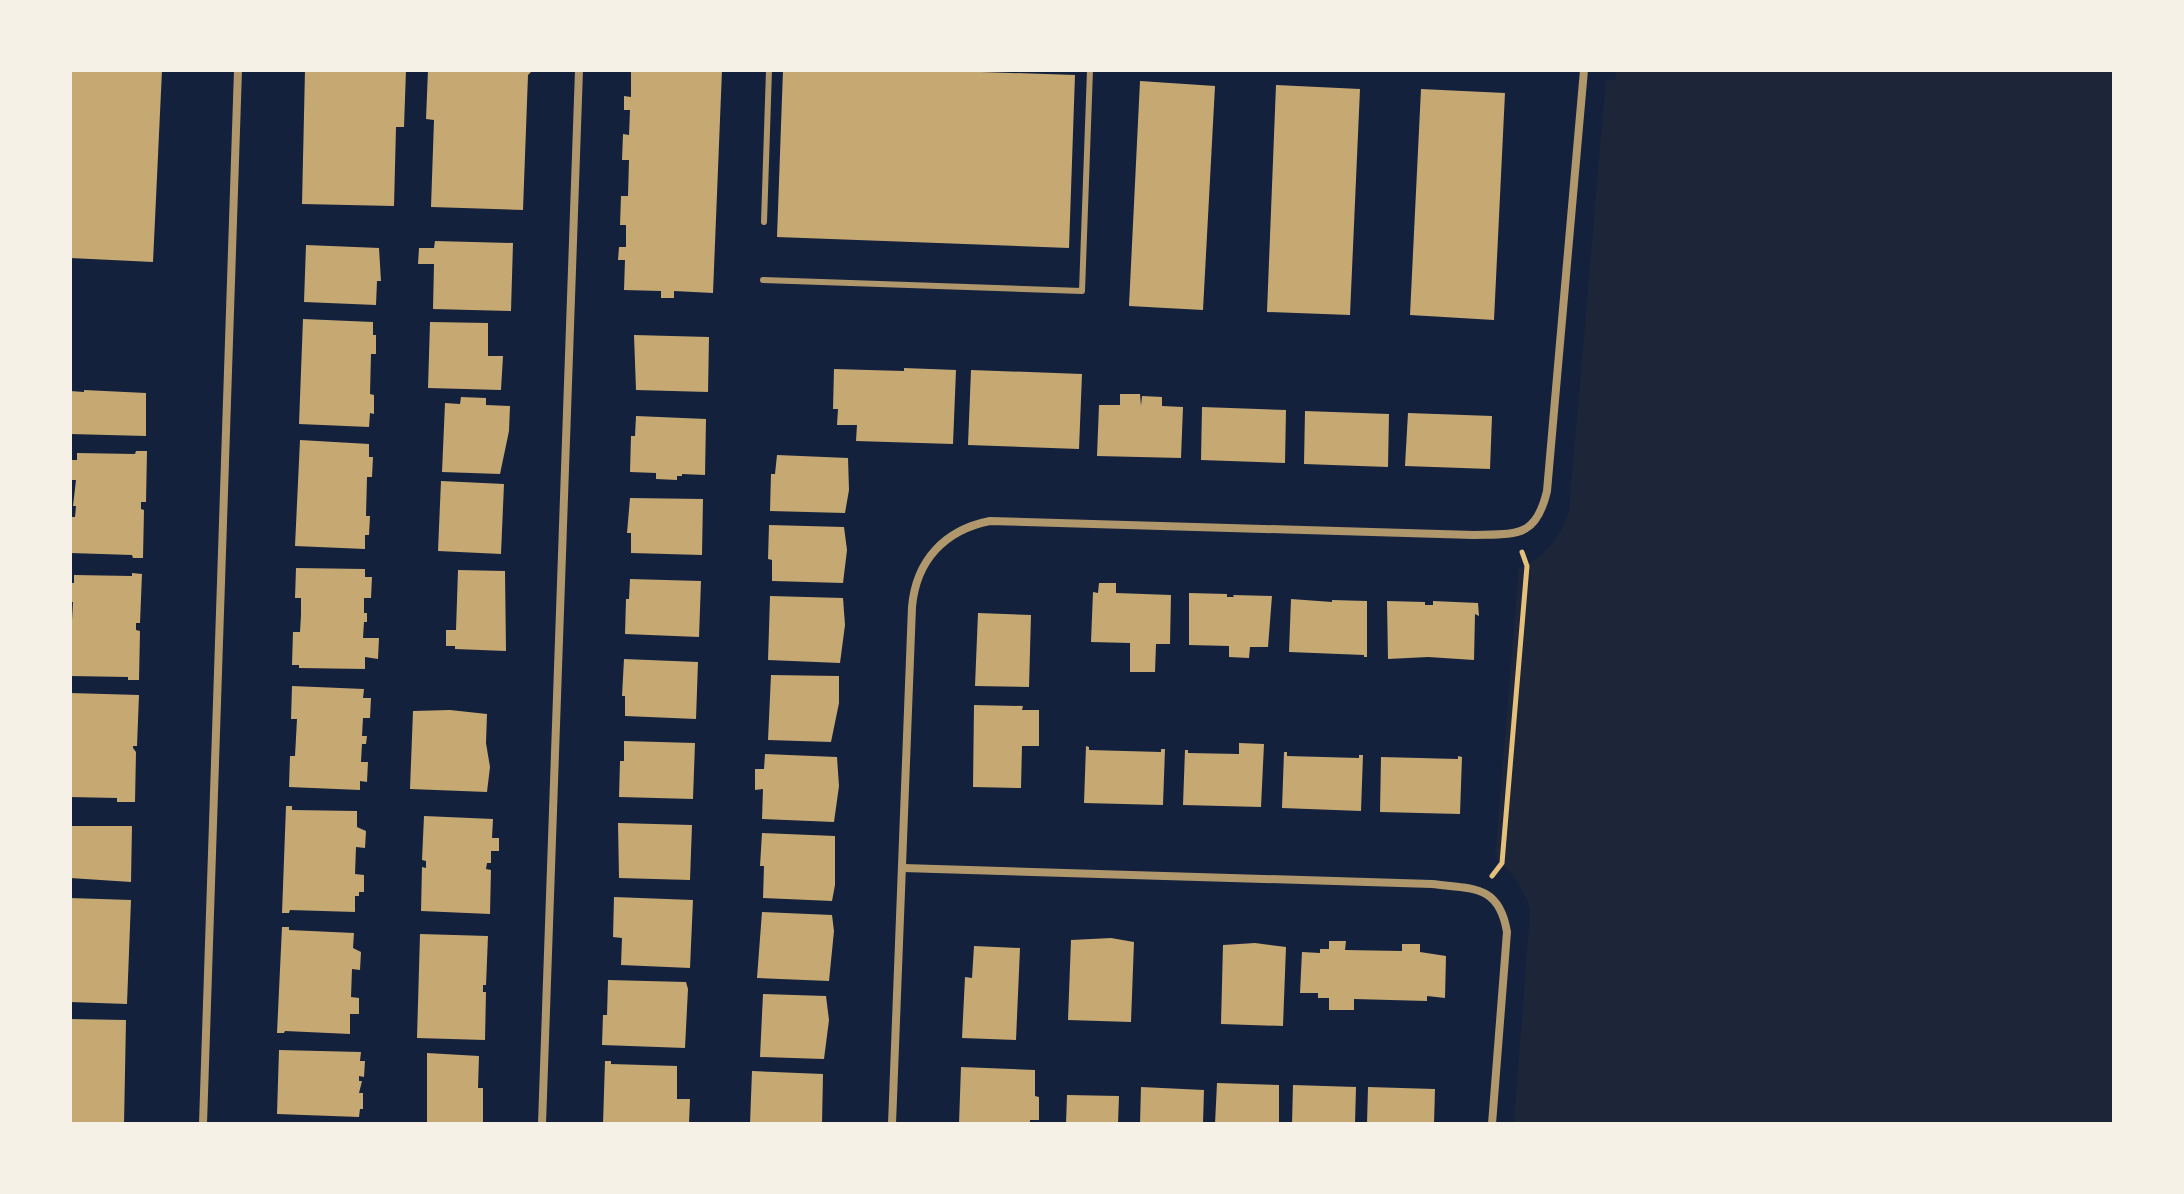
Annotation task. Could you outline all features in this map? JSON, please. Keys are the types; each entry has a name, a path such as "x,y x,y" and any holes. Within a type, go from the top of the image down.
{"street":[{"path":"203,1124 238,70"},
{"path":"542,1124 579,70"},
{"path":"892,1124 913,595 915,582 927,559 954,534 977,524 1002,521 1474,535 1523,531 1536,521 1547,491 1584,70"},
{"path":"903,868 1432,884 1481,890 1497,900 1507,932 1492,1124"}],"lane":[{"path":"764,222 769,70"},
{"path":"763,280 1082,291 1090,70"}],"path":[{"path":"1502,863 1527,566"}],"shaded area":[{"path":"1617,70 2114,70 2114,1124 1514,1124 1530,911 1517,881 1495,857 1519,568 1550,546 1569,511 1606,79 1615,80"}],"building":[{"path":"70,70 162,70 153,262 70,258"},
{"path":"305,70 406,70 404,127 396,127 394,206 302,204"},
{"path":"428,70 533,70 528,75 523,210 431,207 434,120 426,119"},
{"path":"631,70 722,70 713,293 674,291 674,298 661,298 661,291 624,290 625,260 618,260 619,247 626,247 626,225 620,225 621,196 628,196 629,160 622,160 623,134 629,135 630,110 624,110 624,96 631,97"},
{"path":"783,70 1075,75 1069,248 777,237"},
{"path":"1140,81 1215,86 1203,310 1129,306"},
{"path":"1276,85 1360,89 1350,315 1267,312"},
{"path":"1421,89 1505,93 1494,320 1410,315"},
{"path":"435,241 513,243 511,311 433,309 434,264 418,264 419,248 434,248"},
{"path":"306,245 379,248 381,281 377,281 376,305 304,302"},
{"path":"303,319 373,322 376,354 371,354 370,394 374,395 374,414 370,413 369,427 299,424"},
{"path":"430,322 488,323 488,356 503,356 501,390 428,388"},
{"path":"634,335 709,337 708,392 636,390"},
{"path":"904,368 956,370 953,444 856,441 857,425 837,425 838,409 833,409 834,369 904,371"},
{"path":"971,370 1082,374 1079,449 968,445"},
{"path":"70,391 146,393 146,436 70,434"},
{"path":"1120,394 1140,394 1141,406 1142,396 1162,397 1162,406 1183,407 1181,458 1097,456 1099,405 1120,405"},
{"path":"461,397 486,398 486,405 510,406 509,431 500,474 442,472 445,403 460,404"},
{"path":"1202,407 1286,410 1285,463 1201,460"},
{"path":"1305,411 1389,414 1388,467 1304,464"},
{"path":"1408,413 1492,416 1490,469 1405,466"},
{"path":"636,416 706,419 705,475 682,474 677,476 677,480 656,479 656,473 630,472 631,436 635,436"},
{"path":"300,440 369,444 369,457 373,457 372,477 367,477 366,516 370,516 365,549 295,546"},
{"path":"136,451 147,451 146,502 141,502 141,509 144,510 143,558 70,553 70,517 75,517 76,506 73,506 76,480 70,480 71,460 77,460 77,453 135,454"},
{"path":"777,455 848,458 849,490 845,513 770,511 771,474 775,474"},
{"path":"441,481 504,484 501,554 438,551"},
{"path":"630,498 703,499 702,555 631,553 631,533 627,533"},
{"path":"769,525 844,527 847,550 843,583 772,581 772,560 768,559"},
{"path":"296,568 365,569 365,577 372,577 371,598 364,598 367,622 364,622 363,638 379,638 378,659 365,657 365,669 299,668 299,665 292,665 293,632 300,632 301,615 301,598 295,598"},
{"path":"458,570 505,571 506,651 446,646 446,630 456,630"},
{"path":"132,573 142,574 140,623 136,623 136,630 140,631 139,680 70,676 73,602 70,602 70,583 74,583 74,575 132,576"},
{"path":"630,579 701,581 699,637 625,634"},
{"path":"1099,583 1116,583 1116,593 1171,595 1170,644 1156,644 1155,672 1130,672 1130,643 1091,642 1093,592 1098,593"},
{"path":"1189,593 1227,594 1227,597 1272,596 1268,647 1250,647 1249,658 1229,657 1229,646 1189,645"},
{"path":"770,596 843,598 845,625 840,663 768,660"},
{"path":"1291,599 1367,601 1367,657 1289,652"},
{"path":"1387,601 1425,602 1425,605 1433,605 1433,601 1478,603 1474,660 1428,657 1388,659"},
{"path":"978,613 1031,615 1029,687 975,686"},
{"path":"624,659 698,662 696,719 625,716 625,696 622,696"},
{"path":"771,675 839,676 839,703 831,742 768,740"},
{"path":"292,686 364,689 363,698 371,698 370,718 363,718 362,736 367,736 366,744 362,744 361,762 368,762 367,782 360,781 360,790 289,787 290,756 295,756 297,719 291,719"},
{"path":"70,693 139,695 137,746 133,746 136,752 135,802 117,802 117,798 70,797"},
{"path":"974,705 1023,706 1022,710 1039,710 1039,746 1022,746 1021,788 973,787"},
{"path":"450,710 487,714 486,743 490,767 487,792 410,789 413,711"},
{"path":"624,741 695,743 693,799 619,797"},
{"path":"1239,743 1264,744 1261,807 1183,805 1185,750 1188,753 1239,754"},
{"path":"1086,746 1089,750 1161,752 1165,749 1163,805 1084,803"},
{"path":"1284,752 1287,756 1359,758 1363,755 1361,811 1282,808"},
{"path":"765,754 837,757 839,786 834,822 762,819 763,789 755,790 755,769 764,769"},
{"path":"1458,756 1462,757 1460,814 1380,812 1381,757 1458,759"},
{"path":"286,806 292,806 292,810 357,811 357,827 366,831 365,848 356,847 355,874 364,875 364,892 355,896 355,912 290,910 289,913 282,913"},
{"path":"424,816 493,819 492,838 499,838 499,851 491,851 491,863 487,863 486,869 491,870 490,914 421,911 422,867 426,868 426,861 422,860"},
{"path":"618,823 692,825 690,880 619,878"},
{"path":"70,826 132,826 131,882 70,878"},
{"path":"762,833 835,836 832,901 763,898 764,866 760,866"},
{"path":"614,897 693,900 690,968 621,965 622,938 613,937"},
{"path":"70,898 131,900 127,1004 70,1002"},
{"path":"762,912 832,915 834,931 829,981 757,978"},
{"path":"282,927 289,927 289,930 354,933 353,948 361,952 360,970 352,969 351,997 359,998 359,1014 350,1014 350,1034 277,1033"},
{"path":"420,934 488,936 486,985 483,985 483,992 486,992 485,1040 417,1038"},
{"path":"1111,938 1134,942 1131,1022 1068,1020 1071,940"},
{"path":"1329,941 1346,941 1345,950 1402,951 1402,944 1420,944 1420,952 1446,956 1445,998 1427,996 1427,1001 1354,999 1354,1010 1329,1010 1329,998 1318,998 1318,993 1300,993 1302,952 1320,953 1320,949 1329,949"},
{"path":"1255,943 1286,947 1283,1026 1221,1024 1223,945"},
{"path":"974,946 1020,948 1016,1040 962,1038 965,977 972,978"},
{"path":"608,980 686,982 685,1048 602,1045"},
{"path":"763,994 826,996 829,1020 824,1059 760,1057"},
{"path":"70,1019 126,1020 124,1124 70,1124"},
{"path":"279,1050 361,1052 360,1061 365,1061 364,1077 359,1076 363,1109 360,1109 359,1117 277,1114"},
{"path":"427,1053 479,1056 478,1088 483,1088 483,1124 427,1122"},
{"path":"605,1061 611,1061 611,1064 677,1066 677,1099 690,1099 689,1124 603,1124"},
{"path":"961,1067 1035,1070 1039,1120 1030,1120 1030,1124 959,1124"},
{"path":"752,1071 823,1074 822,1124 750,1124"},
{"path":"1217,1083 1279,1085 1279,1124 1215,1124"},
{"path":"1293,1085 1356,1087 1355,1124 1292,1124"},
{"path":"1141,1087 1204,1090 1203,1124 1140,1124"},
{"path":"1368,1087 1435,1089 1434,1124 1367,1124"},
{"path":"1067,1095 1119,1096 1118,1124 1066,1124"}]}
